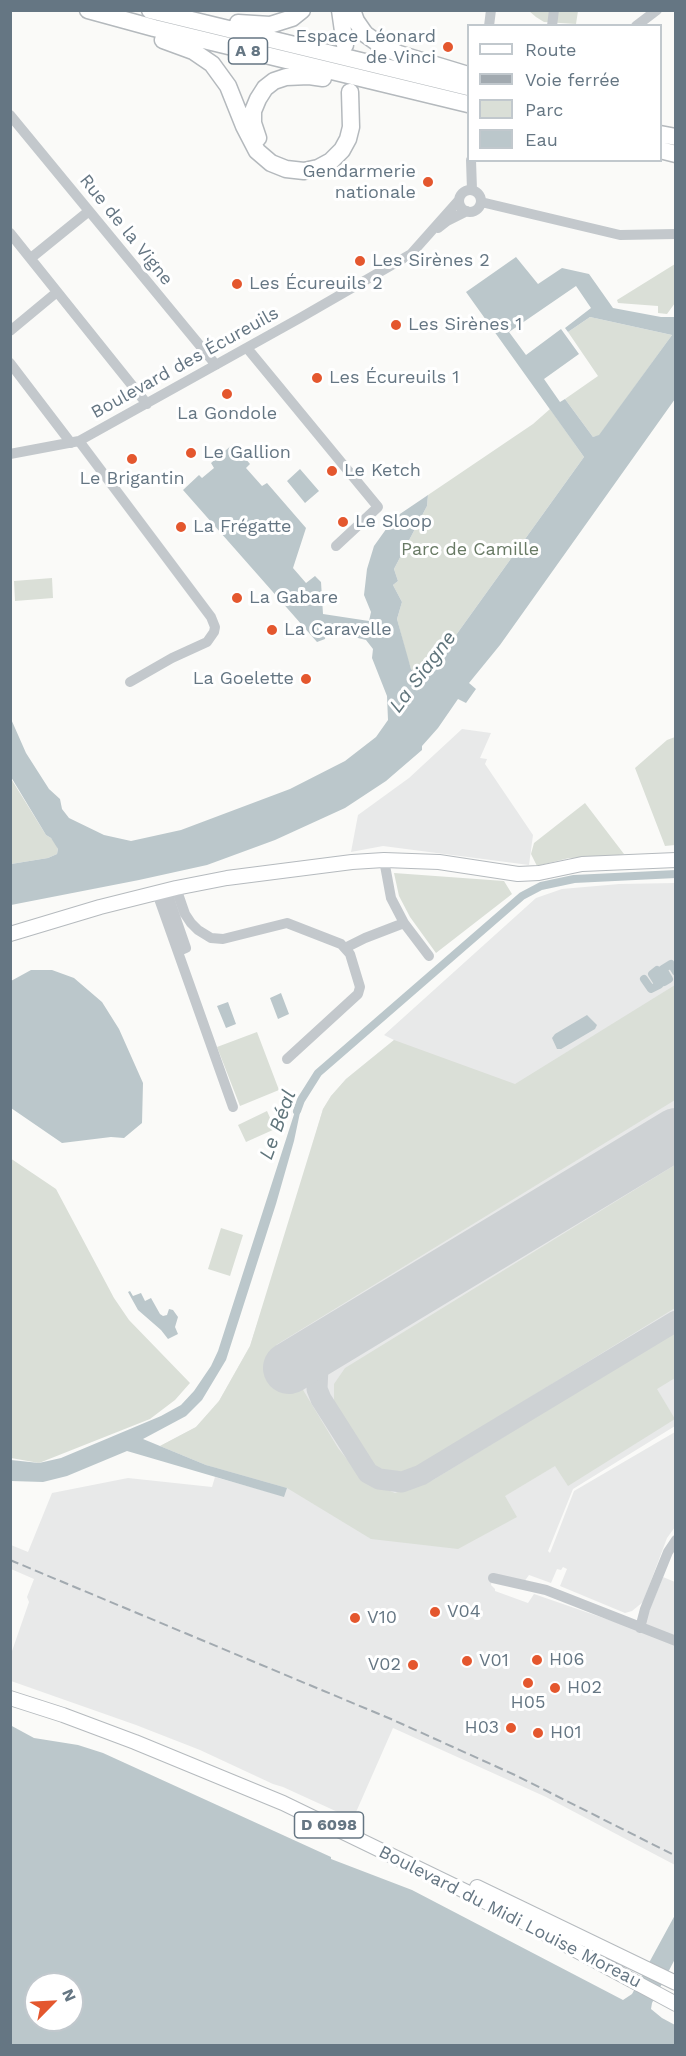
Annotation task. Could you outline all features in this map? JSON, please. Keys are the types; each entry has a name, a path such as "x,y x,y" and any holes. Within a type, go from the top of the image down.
{"highway":[{"name":"A 8","path":"88,10 386,84 467,95"},
{"name":"A 8","path":"150,10 467,95"},
{"path":"171,16 260,25 284,21 302,10"},
{"path":"333,10 341,44 340,10"},
{"path":"352,10 365,34 382,46 399,54 467,75"},
{"path":"110,17 140,32 193,51 212,64 228,86 257,151 271,163 286,169 304,171 318,168 331,161 342,150 351,127 347,91 345,126 342,136 327,156 304,165 288,163 264,149 256,136 253,111 265,88 274,81 297,75 386,84"}],"main road":[{"path":"10,934 100,907 227,878 352,862 384,860 439,862 518,874 538,873 582,864 675,860"},
{"name":"Boulevard du Midi Louise Moreau","path":"10,1691 138,1735 242,1777 674,1982"},
{"name":"Boulevard du Midi Louise Moreau","path":"10,1698 145,1746 283,1803 473,1895 670,2001"}],"street":[{"path":"639,24 657,10"},
{"name":"Rue de la Vigne","path":"10,115 216,365"},
{"path":"471,162 472,190"},
{"path":"472,190 478,193 481,202 475,210 467,211 461,207 459,200 465,191 472,190"},
{"name":"Boulevard des Écureuils","path":"10,454 75,442 247,348 411,254 459,200"},
{"path":"481,202 620,236 675,234"},
{"path":"31,258 89,211"},
{"name":"Boulevard des Écureuils","path":"426,238 447,221 467,211"},
{"path":"10,233 147,404"},
{"path":"10,331 57,292"},
{"path":"247,348 378,507 336,546"},
{"path":"10,363 75,442 211,617 215,627 207,642 172,658 130,682"},
{"path":"384,860 391,898 404,923 429,956"},
{"path":"167,891 191,923 211,938 223,939 284,923 341,944 350,954 358,977 360,987 358,994 287,1059"},
{"path":"167,891 186,948 179,951 233,1107"},
{"path":"345,948 404,923"},
{"path":"640,1628 645,1609 675,1540"},
{"path":"493,1578 546,1590 675,1641"}],"shaded area":[{"path":"462,729 491,733 480,758 487,759 485,764 533,835 529,865 383,846 351,852 358,815 409,778"},
{"path":"675,883 675,1426 573,1489 548,1551 550,1553 574,1491 675,1432 675,1527 667,1538 643,1602 632,1611 625,1613 560,1586 567,1569 563,1567 561,1570 557,1569 551,1583 529,1575 524,1582 493,1574 491,1585 495,1591 528,1603 534,1594 641,1631 663,1577 675,1582 675,1865 546,1797 393,1728 353,1819 200,1750 11,1681 11,1654 29,1602 27,1597 34,1579 11,1569 11,1545 28,1552 52,1493 128,1478 212,1487 215,1477 283,1496 160,1446 196,1427 219,1401 250,1346 323,1109 331,1096 346,1079 394,1040 384,1035 536,898 562,889 619,884"}],"green space":[{"path":"529,11 578,11 576,24 544,22"},
{"path":"675,264 675,303 667,314 658,313 658,306 618,303 617,300"},
{"path":"590,317 672,335 599,436 593,437 565,399 598,376 568,332"},
{"name":"Parc de Camille","path":"550,409 584,457 428,674 418,675 411,669 407,657 397,619 402,602 393,585 398,581 394,569 427,506 428,495 533,424"},
{"path":"52,578 53,598 15,601 14,581"},
{"path":"675,737 675,845 665,846 635,768 667,740"},
{"path":"10,777 46,835 56,844 57,854 48,858 11,864"},
{"path":"585,803 624,854 608,857 569,858 537,866 531,854 534,843"},
{"path":"394,873 504,881 512,894 436,953 410,917 399,896"},
{"path":"675,985 675,1100 276,1345 338,1448 364,1481 395,1493 433,1480 675,1332 675,1378 657,1389 675,1419 568,1486 555,1466 505,1496 517,1517 458,1549 371,1539 287,1488 206,1465 160,1446 196,1427 219,1401 250,1346 323,1109 346,1079 394,1040 515,1084"},
{"path":"257,1032 279,1090 240,1106 217,1047"},
{"path":"267,1111 275,1129 246,1142 238,1125"},
{"path":"10,1158 56,1189 114,1298 129,1320 190,1383 175,1400 150,1419 39,1463 11,1458"},
{"path":"675,1165 675,1308 414,1469 395,1473 370,1465 334,1403 334,1384 345,1368"},
{"path":"221,1228 243,1235 230,1276 208,1269"}],"water":[{"path":"516,257 538,284 562,268 589,274 613,308 661,317 675,317 675,399 500,645 469,683 476,689 466,703 458,699 422,746 422,750 386,781 345,808 275,840 207,865 11,905 11,864 48,858 57,854 58,849 51,838 46,835 11,777 11,719 26,753 49,789 60,799 62,809 69,818 104,835 131,841 181,830 290,789 345,761 376,737 388,720 387,696 372,658 373,649 366,640 326,630 325,639 317,642 183,490 199,475 202,478 214,468 211,463 233,444 250,464 246,468 262,486 267,483 306,528 293,568 306,583 315,576 321,582 323,614 369,621 371,612 364,595 367,569 374,546 394,518 428,495 427,506 394,569 398,581 393,585 402,602 397,619 411,669 418,675 428,674 584,457 466,292","holes":["576,286 591,308 565,328 568,332 590,317 672,335 599,435 593,437 565,399 560,402 544,379 579,354 561,329 526,355 509,332"]},
{"path":"300,469 319,491 305,503 287,481"},
{"path":"31,970 52,970 74,978 102,1002 119,1029 143,1083 142,1123 124,1138 111,1137 62,1143 11,1108 11,981"},
{"path":"281,993 289,1014 278,1019 270,998"},
{"path":"228,1002 236,1024 226,1028 217,1006"},
{"path":"587,1015 597,1025 595,1029 561,1049 557,1049 552,1038 555,1034"},
{"path":"301,1100 294,1141 276,1204 226,1360 202,1400 186,1416 143,1439 206,1465 287,1488 284,1497 127,1451 67,1476 43,1482 11,1481 11,1460 39,1463 61,1458 161,1416 181,1405 194,1391 218,1351 298,1102"},
{"path":"130,1291 133,1296 141,1293 145,1301 151,1298 163,1316 167,1315 169,1309 173,1310 178,1317 175,1327 178,1334 168,1339 138,1310 128,1292"},
{"path":"10,1725 34,1738 78,1745 103,1753 331,1857 331,1859 412,1890 623,2000 632,1994 675,1915 675,1959 651,2009 675,2025 675,2045 11,2045"}],"waterway":[{"name":"Le Béal","path":"297,1111 301,1100 318,1073 522,896 541,886 574,879 676,874"},
{"path":"644,979 651,989 659,985 652,974 657,970 664,982 669,979 663,969 671,964 676,972"}],"taxiway":[{"path":"342,1336 322,1356 318,1367 317,1389 321,1399 368,1473 379,1479 402,1482 421,1475 676,1321"}],"runway":[{"path":"289,1368 676,1134"}],"railway":[{"path":"10,1560 391,1719 515,1775 676,1856"}],"place":[{"name":"Espace Léonard de Vinci","path":"448,47"},
{"name":"Gendarmerie nationale","path":"428,182"},
{"name":"Les Sirènes 2","path":"360,261"},
{"name":"Les Écureuils 2","path":"237,284"},
{"name":"Les Sirènes 1","path":"396,325"},
{"name":"Les Écureuils 1","path":"317,378"},
{"name":"La Gondole","path":"227,394"},
{"name":"Le Gallion","path":"191,453"},
{"name":"Le Brigantin","path":"132,459"},
{"name":"Le Ketch","path":"332,471"},
{"name":"Le Sloop","path":"343,522"},
{"name":"La Frégatte","path":"181,527"},
{"name":"La Gabare","path":"237,598"},
{"name":"La Caravelle","path":"272,630"},
{"name":"La Goelette","path":"306,679"},
{"name":"V04","path":"435,1612"},
{"name":"V10","path":"355,1618"},
{"name":"H06","path":"537,1660"},
{"name":"V01","path":"467,1661"},
{"name":"V02","path":"413,1665"},
{"name":"H05","path":"528,1683"},
{"name":"H02","path":"555,1688"},
{"name":"H03","path":"511,1728"},
{"name":"H01","path":"538,1733"}],"water label":[{"name":"La Siagne","path":"423,672"}]}
